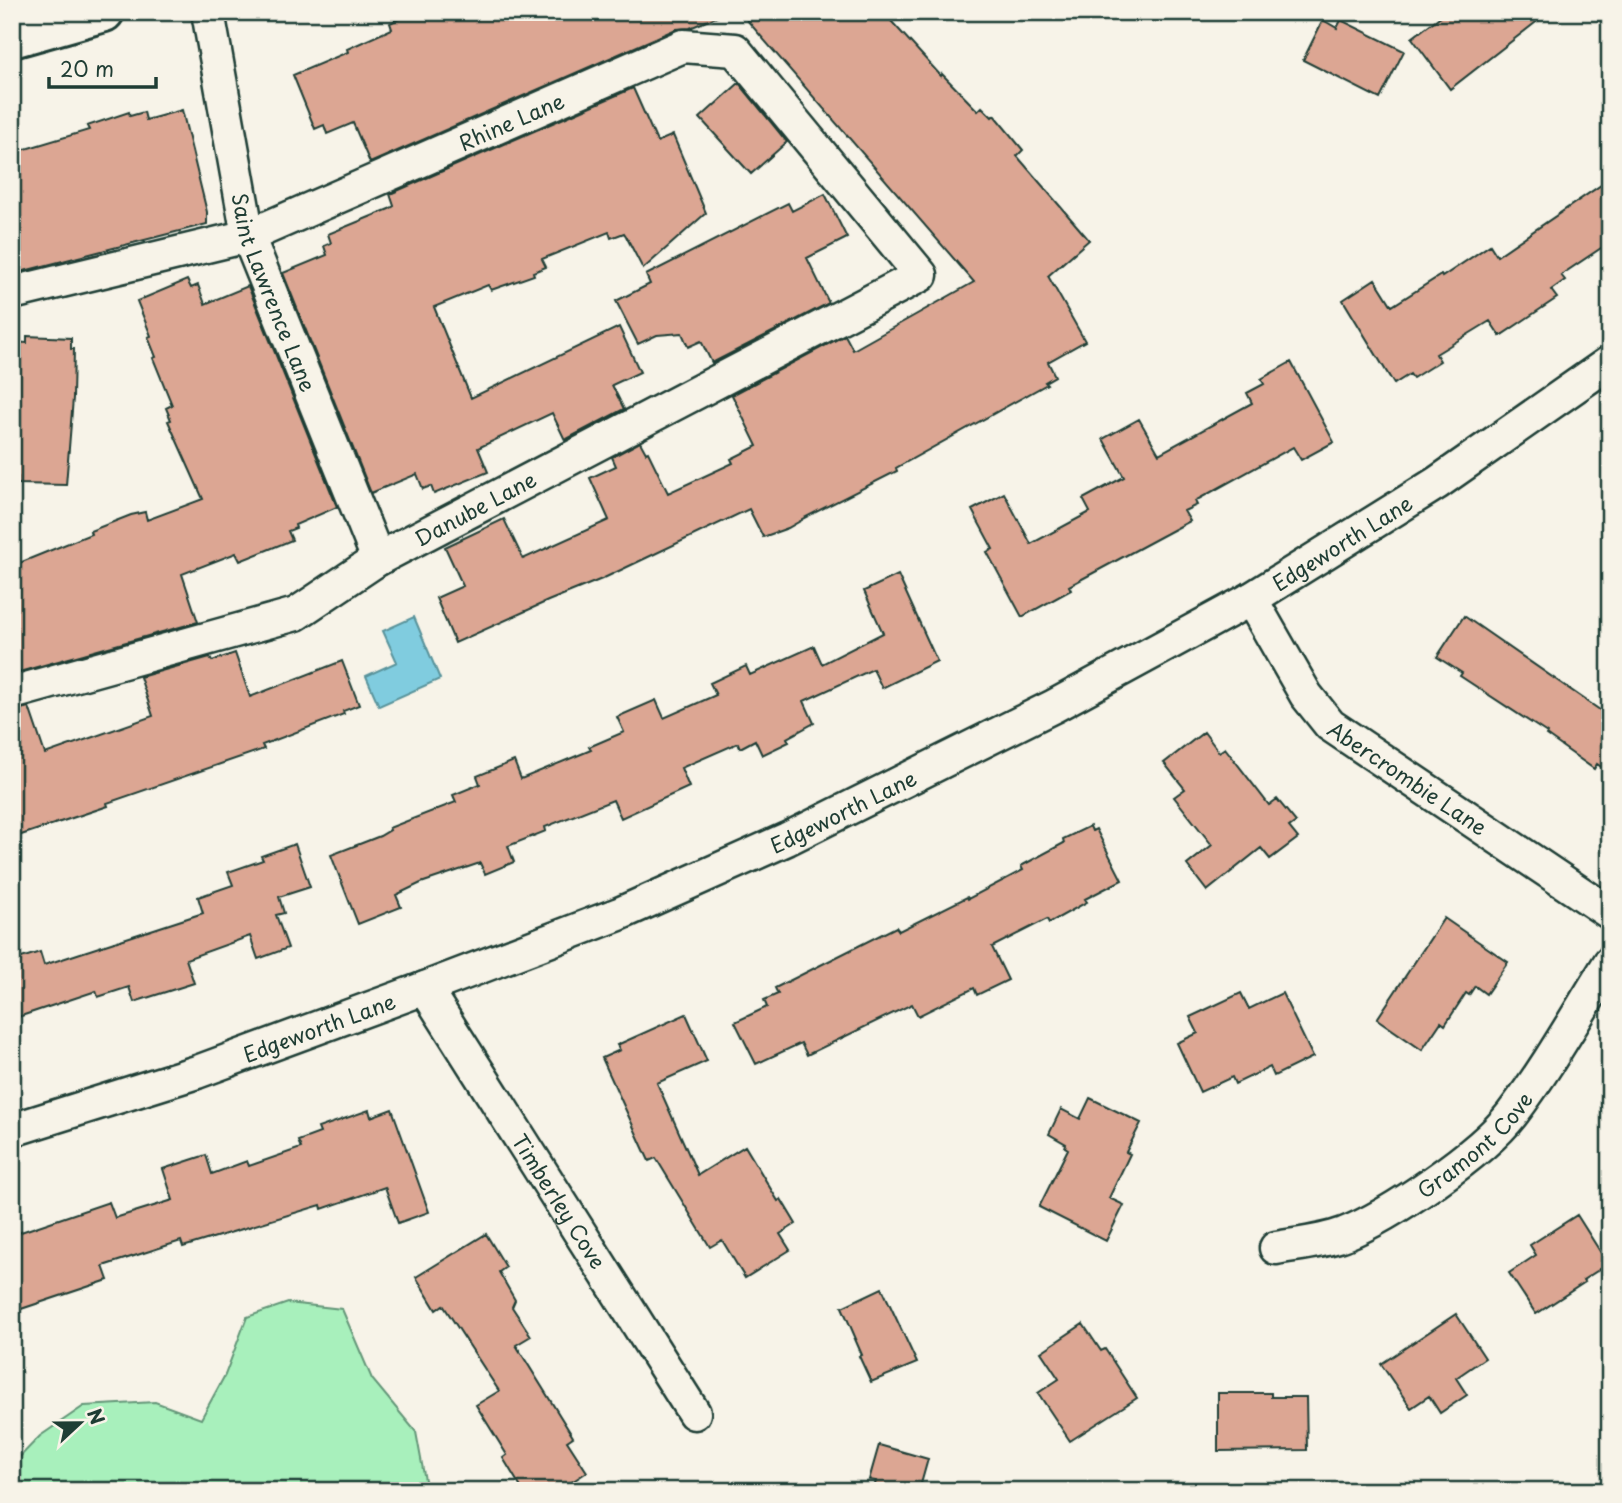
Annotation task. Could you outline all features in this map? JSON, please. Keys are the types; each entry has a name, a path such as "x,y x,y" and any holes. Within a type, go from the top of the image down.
{"street":[{"path":"12,38 104,12"},
{"name":"Saint Lawrence Lane","path":"208,12 248,236 378,559"},
{"name":"Rhine Lane","path":"12,293 248,236 683,46 736,50 921,275"},
{"name":"Danube Lane","path":"12,693 296,614 378,559 921,275"},
{"name":"Edgeworth Lane","path":"12,1130 197,1072 425,988 619,914 764,850 1054,706 1251,599 1437,483 1610,362"},
{"name":"Abercrombie Lane","path":"1251,599 1306,695 1330,725 1610,913"},
{"name":"Gramont Cove","path":"1276,1248 1344,1234 1378,1217 1452,1168 1486,1141 1511,1115 1529,1090 1610,962"},
{"name":"Timberley Cove","path":"425,988 694,1413"}],"green space":[{"path":"288,1303 342,1309 372,1379 416,1432 427,1491 12,1491 12,1465 40,1436 84,1406 155,1402 201,1419 225,1375 247,1317"}],"water":[{"path":"414,617 440,679 379,706 366,676 397,662 383,631"}],"building":[{"path":"414,12 728,12 690,28 676,29 370,163 353,123 327,134 324,125 315,129 293,75 348,52 347,49 392,29 390,23"},
{"path":"740,12 883,12 941,76 942,74 978,111 982,107 992,117 994,115 1023,150 1017,156 1089,240 1048,276 1085,341 1048,362 1055,376 1045,382 1047,384 896,468 897,471 788,528 763,537 749,509 602,579 455,643 436,598 463,586 445,547 504,519 523,559 609,520 590,478 616,466 612,457 640,442 646,453 648,452 668,493 733,463 731,459 757,446 732,395 845,335 853,350 974,282"},
{"path":"1446,12 1549,12 1450,89 1412,38"},
{"path":"1323,20 1337,28 1341,20 1404,51 1380,99 1303,60"},
{"path":"739,83 787,142 751,174 700,118"},
{"path":"633,88 657,142 673,135 706,213 643,269 624,233 611,238 609,232 542,259 546,267 533,272 534,275 491,290 488,285 434,307 471,398 619,327 640,372 612,385 624,409 565,440 552,413 478,448 488,472 434,494 431,486 423,489 417,474 371,493 283,273 327,255 324,246 331,243 328,234 394,206 390,194"},
{"path":"182,110 207,212 207,224 12,274 12,153 89,130 87,126 129,112 130,116 144,112 146,120"},
{"path":"1610,179 1610,242 1561,275 1565,280 1551,290 1557,298 1500,336 1490,321 1436,354 1440,361 1413,378 1410,374 1394,384 1343,300 1375,279 1392,306 1490,245 1497,256"},
{"path":"825,194 847,238 807,258 829,303 712,363 701,341 688,347 682,333 657,335 638,344 616,301 650,284 646,275 788,203 792,211"},
{"path":"187,280 191,288 198,285 205,304 248,286 337,507 295,525 296,528 288,531 292,540 240,561 236,553 182,574 198,622 12,674 12,566 131,515 145,512 147,520 203,499 168,421 171,420 166,408 172,405 153,358 156,357 148,337 151,336 137,301"},
{"path":"27,336 71,338 71,349 74,349 66,485 18,484 18,477 12,477 12,342 27,343"},
{"path":"1291,362 1334,442 1301,460 1293,447 1195,501 1197,505 1184,511 1190,521 1069,586 1071,590 1022,617 987,552 993,549 972,510 1004,493 1031,544 1090,512 1083,499 1124,477 1103,439 1139,419 1159,454 1252,403 1247,393 1264,384 1261,379"},
{"path":"898,575 937,661 882,688 873,669 804,701 814,723 787,738 789,742 762,755 755,740 740,748 738,743 681,768 689,787 621,818 613,800 545,827 546,831 508,846 514,862 485,874 480,863 421,883 396,895 401,907 358,924 331,855 380,836 390,830 389,828 456,802 453,795 480,784 477,776 514,761 521,779 591,750 589,747 624,732 617,717 656,700 664,718 716,695 710,683 746,666 750,675 814,646 822,664 883,633 864,591"},
{"path":"1464,616 1610,717 1610,773 1597,764 1594,769 1546,735 1547,733 1460,676 1462,673 1437,657"},
{"path":"235,653 250,697 342,661 359,705 343,711 344,714 262,745 264,749 12,838 12,711 29,707 45,754 153,716 140,677 210,657 212,661"},
{"path":"1204,732 1219,752 1225,748 1269,805 1277,799 1296,822 1289,827 1298,838 1270,859 1261,848 1207,891 1187,865 1212,845 1174,797 1185,789 1164,763"},
{"path":"1090,826 1092,831 1096,829 1122,880 1085,899 1087,902 1049,923 1047,919 992,947 1008,980 977,995 974,988 918,1016 912,1004 807,1055 801,1043 756,1064 735,1022 767,1007 764,1000 778,994 775,988 896,927 899,931 967,897 968,899 1023,870 1021,866 1064,843 1063,839"},
{"path":"295,844 310,887 279,897 284,913 276,915 288,948 258,959 250,936 186,959 194,983 134,1002 129,987 98,997 96,991 12,1019 12,961 40,952 44,965 203,913 198,897 233,885 228,872 263,860 261,856"},
{"path":"1444,918 1508,962 1486,994 1475,986 1469,995 1466,993 1445,1025 1441,1022 1422,1050 1377,1019"},
{"path":"1241,993 1249,1009 1282,993 1313,1057 1274,1076 1270,1067 1235,1084 1232,1077 1200,1092 1177,1043 1198,1033 1190,1017"},
{"path":"686,1014 707,1061 657,1083 698,1175 745,1146 778,1201 781,1199 796,1224 780,1234 790,1250 745,1278 722,1240 710,1247 656,1158 649,1161 602,1058 620,1050 617,1045"},
{"path":"1090,1098 1141,1123 1126,1152 1130,1154 1109,1198 1124,1205 1106,1241 1039,1207 1068,1149 1066,1144 1049,1134 1061,1109 1080,1119"},
{"path":"392,1109 429,1212 398,1223 385,1187 322,1209 321,1205 183,1247 181,1241 103,1266 108,1280 12,1312 12,1235 109,1202 115,1218 173,1200 163,1169 206,1155 212,1174 247,1161 249,1166 301,1148 298,1141 320,1133 318,1128 369,1110 371,1117"},
{"path":"1577,1215 1608,1264 1536,1314 1509,1273 1536,1255 1530,1245"},
{"path":"486,1234 506,1267 499,1272 515,1300 512,1307 531,1336 516,1345 573,1437 567,1441 587,1472 558,1491 523,1491 503,1458 507,1455 476,1405 499,1391 443,1305 436,1310 416,1277"},
{"path":"882,1288 917,1363 871,1382 842,1307"},
{"path":"1456,1314 1485,1358 1456,1378 1467,1395 1440,1413 1429,1396 1411,1408 1381,1364"},
{"path":"1083,1324 1101,1351 1105,1349 1137,1398 1070,1441 1038,1393 1059,1379 1041,1352"},
{"path":"1218,1393 1271,1393 1271,1397 1306,1397 1307,1450 1218,1451"},
{"path":"879,1445 928,1459 919,1491 873,1491 876,1481 869,1480"}]}
